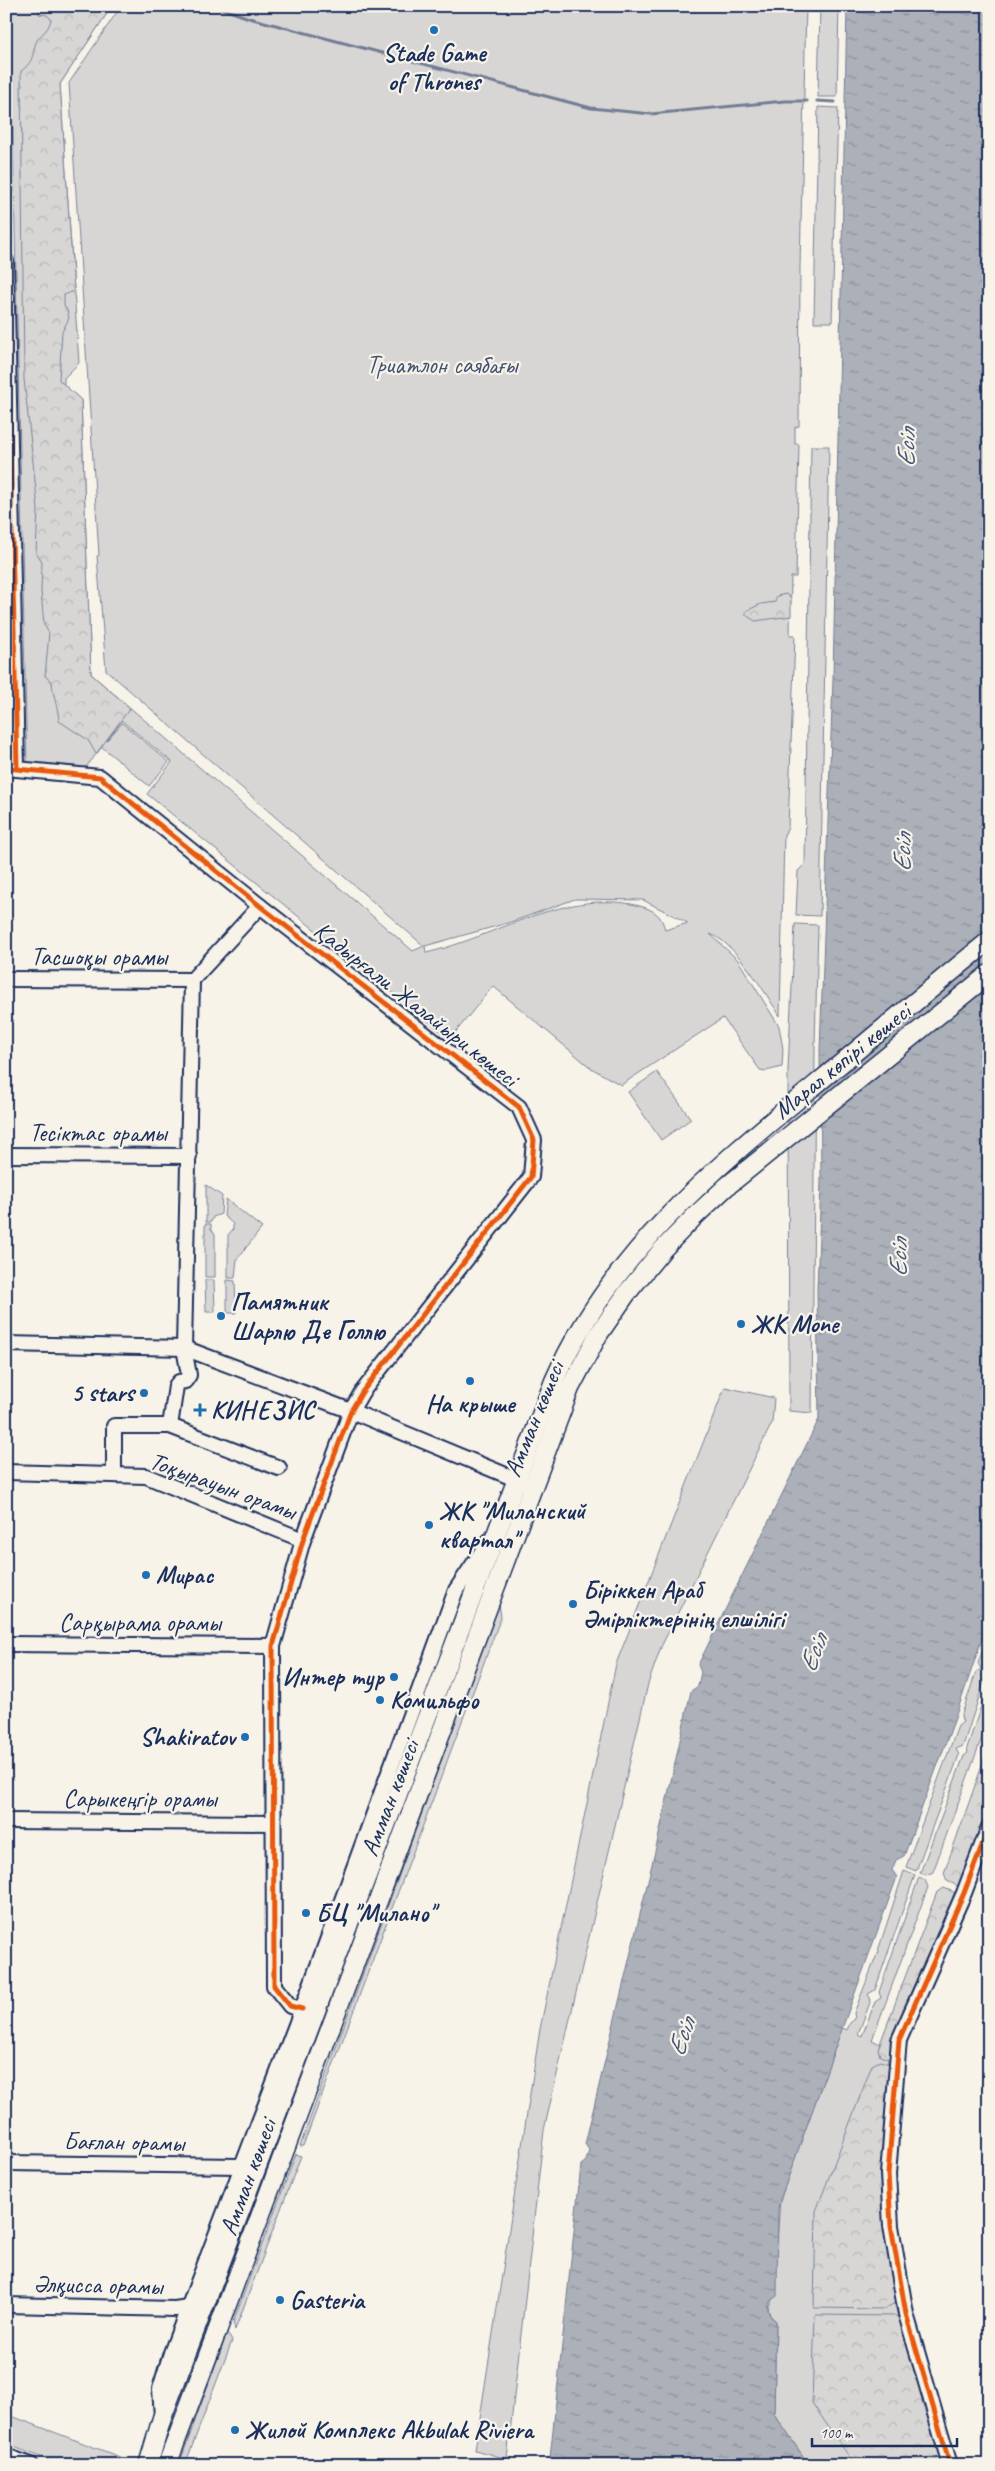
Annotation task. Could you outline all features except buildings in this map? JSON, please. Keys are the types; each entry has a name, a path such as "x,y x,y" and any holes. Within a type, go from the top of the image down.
{"main road":[{"name":"Марал көпірі көшесі","path":"728,1157 989,941"},
{"name":"Марал көпірі көшесі","path":"726,1187 989,974"},
{"name":"Амман көшесі","path":"148,2465 162,2418 565,1356 593,1307 644,1241 728,1157"},
{"name":"Амман көшесі","path":"167,2465 570,1388 598,1335 662,1250 726,1187"}],"street":[{"path":"6,261 12,768"},
{"name":"Қадырғали Жалайыри көшесі","path":"12,768 100,776 260,906 519,1107 534,1140 531,1177 362,1392 351,1411 303,1540 273,1646 274,1986 290,2006 302,2009"},
{"path":"170,1426 176,1386 178,1382 185,1381 189,1375 184,1348 192,980 260,906"},
{"name":"Тасшоқы орамы","path":"6,979 192,980"},
{"name":"Тесіктас орамы","path":"6,1155 189,1156"},
{"path":"6,1344 184,1348 351,1411 534,1487"},
{"path":"114,1475 114,1426 170,1426 279,1468"},
{"name":"Тоқырауын орамы","path":"6,1472 146,1476 303,1540"},
{"name":"Амман көшесі","path":"162,2418 160,2389 188,2307 240,2166 302,2009 456,1590 502,1522"},
{"name":"Сарқырама орамы","path":"6,1644 273,1646"},
{"name":"Сарыкеңгір орамы","path":"6,1821 273,1823"},
{"path":"950,2465 906,2314 891,2226 888,2174 900,2040 960,1901 989,1827"},
{"name":"Бағлан орамы","path":"6,2163 240,2166"},
{"name":"Әлқисса орамы","path":"6,2305 175,2309 188,2307"},
{"path":"6,2456 31,2465"}],"green space":[{"name":"Триатлон саябағы","path":"10,6 112,6 60,84 79,363 64,378 64,385 81,400 91,674 413,951 424,946 106,670 97,556 99,555 69,83 121,6 806,6 800,267 799,426 795,427 795,444 799,444 796,577 791,577 790,635 795,635 788,828 784,835 780,1016 758,982 730,947 710,934 738,960 779,1026 783,1049 782,1067 766,1071 760,1070 723,1018 621,1085 591,1068 493,986 450,1039 147,794 172,762 122,721 106,741 122,723 169,762 149,786 102,747 82,772 27,765","holes":["575,899 643,900 688,923 665,930 662,920 653,911 640,906 613,902 586,903 532,916 452,946 426,953 425,946 511,922"]},
{"path":"38,6 112,6 60,84 74,291 64,295 64,306 69,318 62,332 59,380 81,400 91,674 130,708 96,754 88,740 59,721 52,682 45,676 49,633 44,625 41,591 42,561 36,553 38,509 24,379 21,71 32,59 38,39 50,23 51,19 47,15 39,14"},
{"path":"820,6 839,6 837,97 818,97"},
{"path":"818,107 838,108 832,322 814,322"},
{"path":"811,446 829,446 820,916 796,915 798,871 805,864"},
{"path":"786,594 791,599 791,616 755,621 746,615 746,611 761,604 775,602 777,596"},
{"path":"795,924 818,925 815,1045 812,1413 789,1411 788,1069"},
{"path":"657,1072 691,1119 661,1140 628,1092"},
{"path":"206,1185 222,1196 221,1214 213,1217 211,1222 206,1222"},
{"path":"226,1199 262,1228 237,1259 235,1278 228,1278 228,1235 233,1229 233,1224 224,1216"},
{"path":"205,1224 211,1224 211,1229 215,1234 215,1277 205,1277"},
{"path":"205,1280 214,1280 215,1312 206,1312"},
{"path":"227,1280 235,1281 236,1313 227,1313"},
{"path":"725,1387 774,1398 772,1423 661,1647 648,1684 544,2130 507,2459 475,2450 540,2029 616,1664"},
{"path":"499,1602 501,1617 303,2146 300,2146"},
{"path":"989,1634 989,1666 963,1746 956,1749 959,1755 916,1871 906,1867 958,1726 963,1722 961,1717 976,1672 981,1669 978,1663"},
{"path":"989,1682 989,1718 933,1872 926,1875 920,1873 964,1756 968,1753 967,1748"},
{"path":"989,1746 989,1813 960,1887 947,1881 944,1873"},
{"path":"904,1871 915,1875 875,1990 868,1994 871,2000 858,2034 862,2036 875,2002 881,1998 879,1992 919,1877 925,1880 928,1887 872,2040 889,2048 881,2122 889,2283 939,2465 809,2465 774,2414 776,2321 770,2315 768,2308 773,2298 780,2200 842,2028 847,2030 850,2023 855,2019 854,2013 876,1957"},
{"path":"944,1888 958,1894 897,2029 892,2060 880,2056 878,2049 937,1892"},
{"path":"880,2061 892,2065 897,2302 884,2309 814,2308 816,2211 872,2065"},
{"path":"296,2154 301,2156 235,2330 233,2322"},
{"path":"815,2315 896,2316 906,2323 946,2465 855,2465 812,2403"},
{"path":"227,2333 232,2341 185,2465 179,2465"},
{"path":"6,2414 120,2457 117,2465 62,2465 6,2444"}],"water":[{"name":"Есіл","path":"847,6 989,6 989,1618 954,1721 904,1856 896,1860 892,1870 897,1877 778,2209 777,2296 770,2301 768,2310 771,2317 776,2321 774,2414 809,2465 551,2465 550,2458 581,2165 586,2161 589,2150 585,2144 658,1839 691,1691 698,1686 701,1672 698,1665 819,1419 817,1290 821,1182 820,1050 833,679"}],"waterway":[{"path":"215,6 249,18 591,108 651,114 785,101 807,101"},
{"path":"817,101 835,102"}],"cycle path":[{"path":"6,261 17,768"},
{"path":"6,768 100,777 260,906 519,1107 534,1140 531,1177 362,1392 351,1411 303,1540 273,1646 274,1986 290,2006 302,2009"},
{"path":"950,2465 906,2314 891,2226 888,2174 899,2040 964,1893 989,1827"}],"place":[{"name":"Stade Game of Thrones","path":"434,30"},
{"name":"Памятник Шарлю Де Голлю","path":"221,1316"},
{"name":"ЖК Mone","path":"741,1324"},
{"name":"На крыше","path":"470,1381"},
{"name":"5 stars","path":"144,1393"},
{"name":"КИНЕЗИС","path":"200,1410"},
{"name":"ЖК \"Миланский квартал\"","path":"429,1525"},
{"name":"Мирас","path":"146,1575"},
{"name":"Біріккен Араб Әмірліктерінің елшілігі","path":"573,1604"},
{"name":"Интер тур","path":"394,1677"},
{"name":"Комильфо","path":"380,1700"},
{"name":"Shakiratov","path":"245,1737"},
{"name":"БЦ \"Милано\"","path":"306,1913"},
{"name":"Gasteria","path":"280,2300"},
{"name":"Жилой Комплекс Akbulak Riviera","path":"235,2430"}]}
